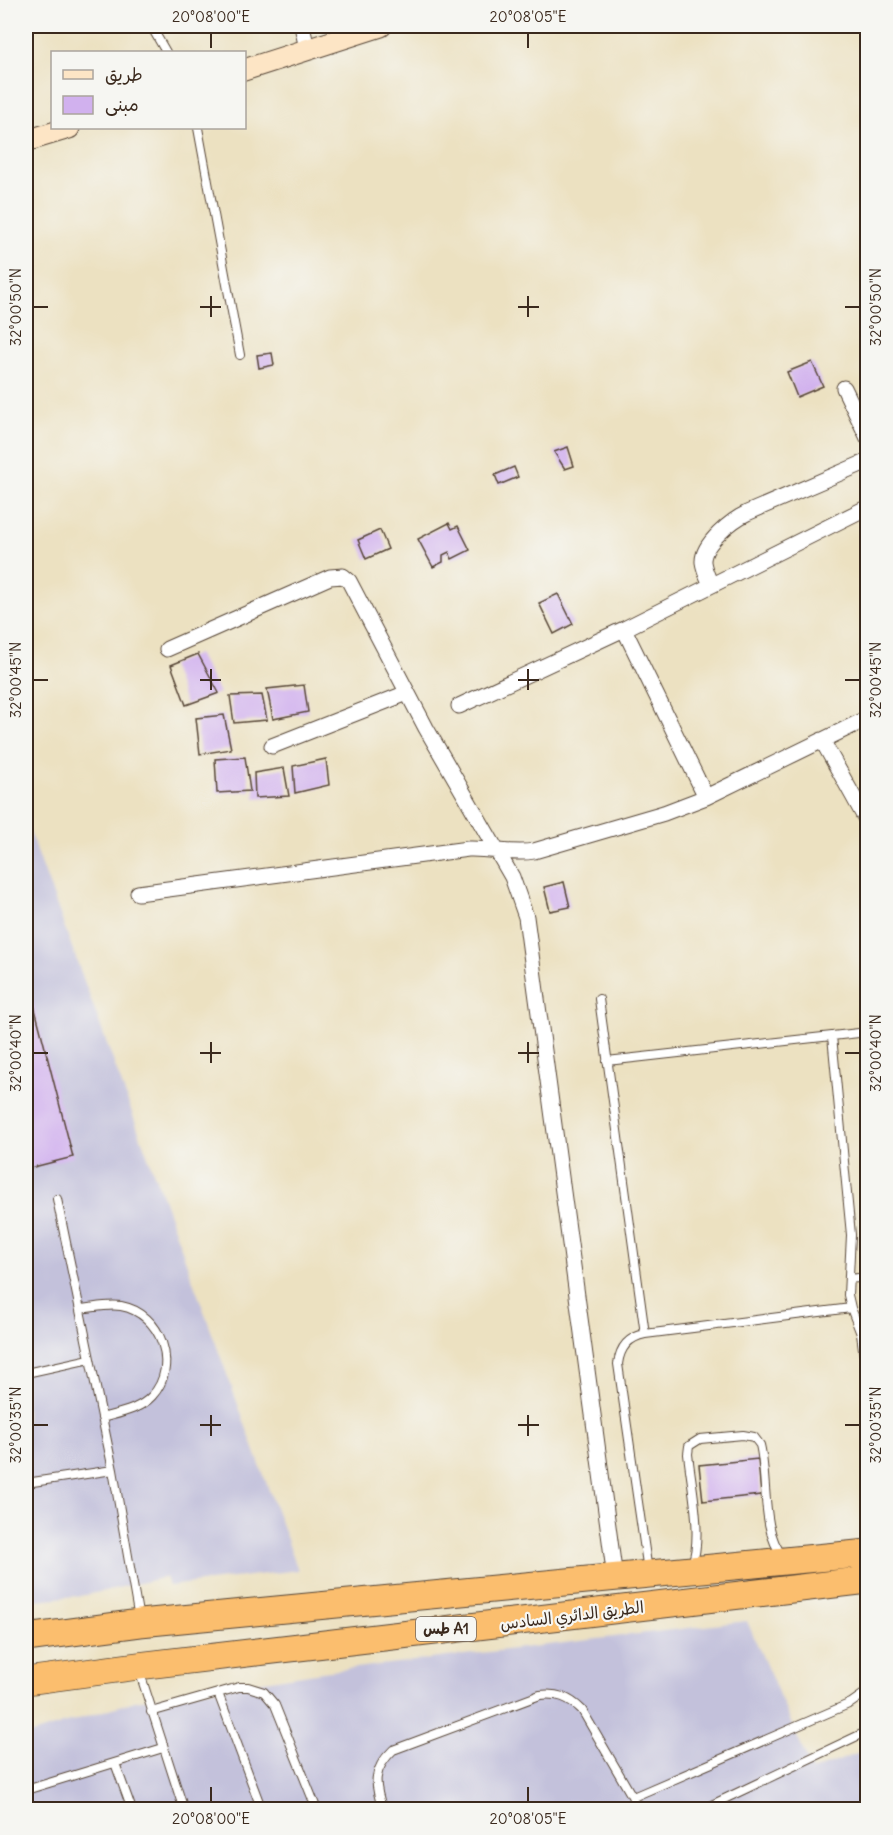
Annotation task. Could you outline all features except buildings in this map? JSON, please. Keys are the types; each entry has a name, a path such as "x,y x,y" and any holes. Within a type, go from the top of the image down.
{"highway":[{"name":"الطريق الدائري السادس","path":"26,1638 140,1623 789,1561 866,1566"},
{"name":"الطريق الدائري السادس","path":"26,1681 866,1566"}],"street":[{"path":"302,26 307,49"},
{"path":"246,69 381,26"},
{"path":"26,141 66,129"},
{"path":"844,388 867,438"},
{"path":"711,585 705,570 704,556 707,549 729,524 747,513 867,461"},
{"path":"459,706 624,629 867,507"},
{"path":"167,649 330,577 339,575 349,581 407,693 518,889 526,917 615,1578"},
{"path":"624,629 706,797"},
{"path":"272,746 407,693"},
{"path":"138,893 468,849 510,853 534,851 664,813 706,797 867,718"},
{"path":"822,740 867,823"}],"lane":[{"path":"152,26 165,51"},
{"path":"198,129 240,356"},
{"path":"599,999 645,1334"},
{"path":"607,1061 867,1032"},
{"path":"832,1036 851,1235 848,1295 861,1334 867,1386"},
{"path":"57,1199 113,1470 140,1623"},
{"path":"849,1279 867,1276"},
{"path":"80,1310 122,1306 135,1311 147,1318 156,1329 163,1342 166,1356 165,1370 152,1395 142,1404 129,1410 102,1418"},
{"path":"649,1575 618,1364 624,1345 637,1335 851,1308"},
{"path":"26,1373 90,1359"},
{"path":"687,1571 692,1564 697,1547 688,1450 692,1443 700,1439 749,1435 758,1441 761,1449 772,1540 781,1555 789,1561"},
{"path":"26,1483 113,1470"},
{"path":"138,1666 184,1809"},
{"path":"152,1712 218,1693 248,1687 256,1688 270,1697 275,1705 317,1809"},
{"path":"633,1797 851,1704 867,1690"},
{"path":"218,1693 262,1809"},
{"path":"383,1809 376,1785 377,1772 383,1760 393,1750 540,1695 549,1694 568,1698 582,1710 640,1809"},
{"path":"701,1809 867,1731"},
{"path":"26,1790 163,1748"},
{"path":"115,1763 132,1809"}],"shaded area":[{"path":"26,821 298,1570 169,1586 166,1577 86,1595 26,1601"},
{"path":"747,1621 812,1771 867,1750 867,1809 26,1809 26,1736 135,1701 322,1672"}]}
